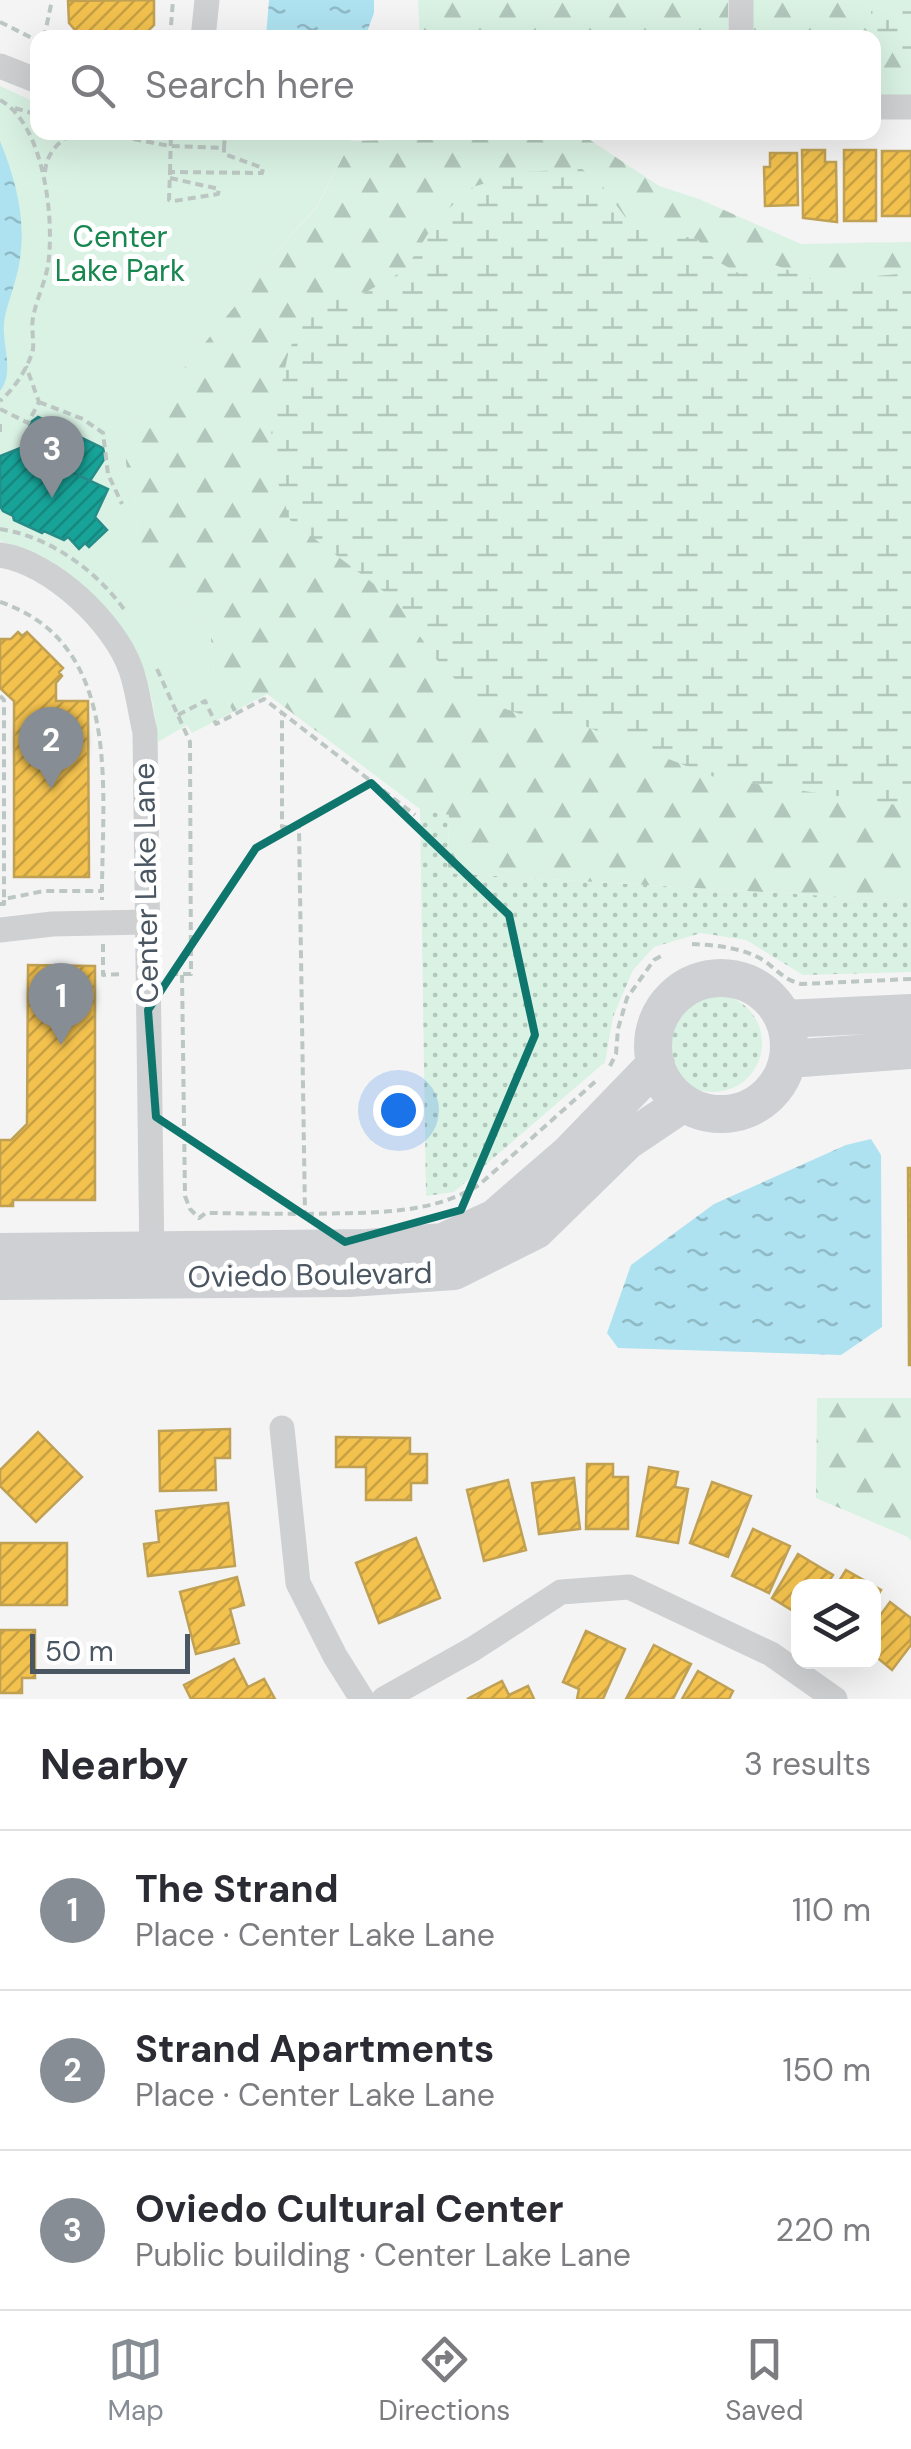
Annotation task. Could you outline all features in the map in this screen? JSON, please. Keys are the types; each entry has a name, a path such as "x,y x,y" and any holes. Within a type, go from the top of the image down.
{"street":[{"path":"204,30 207,0"},
{"path":"741,0 741,30"},
{"path":"0,66 30,79"},
{"path":"881,107 911,107"},
{"name":"Center Lake Lane","path":"0,555 32,567 76,593 117,642 131,670 145,732 152,1264"},
{"path":"0,930 52,924 146,922"},
{"path":"719,977 747,982 771,998 784,1019 788,1059 782,1080 763,1101 737,1114 709,1115 682,1104 662,1083 653,1056 655,1027 668,1002 691,984 719,977"},
{"path":"784,1019 911,1013"},
{"path":"788,1059 911,1050"},
{"name":"Oviedo Boulevard","path":"0,1280 443,1242 495,1218 570,1153 656,1064"},
{"name":"Oviedo Boulevard","path":"0,1252 349,1278 454,1271 536,1230 628,1141 682,1104"},
{"path":"282,1428 298,1583 362,1699"},
{"path":"384,1699 561,1592 629,1588 771,1654 835,1699"}],"path":[{"path":"44,30 52,0"},
{"path":"171,30 174,0"},
{"path":"0,22 30,34"},
{"path":"0,100 30,113"},
{"path":"15,108 45,180"},
{"path":"0,401 14,387 30,357 33,320 50,247 45,180 48,157 65,140"},
{"path":"138,140 170,146 224,148"},
{"path":"170,140 169,200 218,194 219,188 170,175"},
{"path":"170,175 262,173 263,168 224,154 224,140"},
{"path":"1,410 28,423 39,402 26,366"},
{"path":"39,402 83,418 103,433 108,474 122,504"},
{"path":"0,424 0,437"},
{"path":"0,602 29,615 61,642 76,660 95,702 100,754 103,974 116,974"},
{"path":"0,696 4,700 2,902 34,892 102,890"},
{"path":"178,715 205,701 216,724 264,700 416,814"},
{"path":"282,713 282,828 300,827 305,1214"},
{"path":"692,944 744,952 764,960 786,980 802,984 911,980"},
{"path":"182,974 185,1196 190,1209 200,1218 206,1214 305,1214 436,1206 479,1186 609,1068 616,1054 627,998 654,960 665,954"}],"highlighted area":[{"path":"371,783 509,915 535,1035 461,1210 345,1242 156,1117 148,1010 256,848"}],"green space":[{"path":"418,0 728,0 728,30 420,30"},
{"path":"753,0 871,0 875,30 753,30"},
{"path":"871,0 911,0 911,57 881,46 881,30 875,30"},
{"path":"881,46 911,57 911,95 881,96"},
{"name":"Center Lake Park","path":"0,86 30,100 30,140 351,140 317,206 269,259 144,417 123,431 127,473 137,509 138,544 162,590 210,628 214,675 233,712 192,733 187,725 158,742 144,672 131,642 113,616 65,572 0,541"},
{"path":"590,140 659,186 699,199 801,244 911,242 911,901 448,873 449,815 420,809 267,694 233,712 214,675 210,628 162,590 138,544 137,509 127,473 123,431 144,417 269,259 317,207 351,141"},
{"path":"582,169 600,183 626,218 697,239 715,260 740,274 770,263 816,281 911,273 911,807 717,778 582,725 523,715 472,697 435,658 395,600 290,520 277,479 271,434 288,355 303,311 331,297 359,296 405,270 438,218 473,187 520,172"},
{"path":"420,809 449,815 448,873 911,901 911,972 803,975 746,940 701,933 654,947 633,970 613,1017 605,1062 454,1192 426,1196"},
{"path":"713,994 732,998 748,1008 758,1024 762,1043 758,1062 748,1078 732,1088 713,1092 694,1088 678,1078 668,1062 664,1043 668,1024 678,1008 694,998"},
{"path":"817,1398 911,1398 911,1541 816,1498"}],"water":[{"path":"269,0 374,0 368,30 267,30"},
{"path":"0,141 16,191 22,243 4,323 7,376 0,391"},
{"path":"871,1139 881,1155 882,1327 841,1355 618,1348 607,1333 631,1265 714,1204 846,1145"}],"building: Homes":[{"path":"154,0 154,25 149,30 75,30 69,23 68,1"},
{"path":"802,150 825,150 825,162 836,162 837,222 803,218"},
{"path":"844,150 876,150 876,221 844,221"},
{"path":"882,151 911,151 911,216 882,216"},
{"path":"770,153 797,153 798,205 765,206 764,167 770,167"},
{"path":"18,632 22,636 27,632 63,668 56,683 56,701 88,701 89,877 14,877 14,701 0,688 0,639 11,639"},
{"path":"28,965 95,966 95,1200 13,1200 13,1206 0,1206 0,1140 11,1140 27,1124"},
{"path":"911,1168 911,1365 909,1365"},
{"path":"230,1429 230,1458 215,1458 216,1490 160,1491 159,1431"},
{"path":"38,1432 82,1477 36,1522 0,1486 0,1470"},
{"path":"336,1437 410,1438 410,1454 427,1454 427,1483 411,1483 411,1500 366,1500 366,1467 336,1467"},
{"path":"587,1464 613,1464 613,1477 628,1477 628,1529 586,1529"},
{"path":"649,1467 678,1472 675,1487 688,1489 678,1543 637,1536"},
{"path":"574,1478 580,1529 539,1534 532,1483"},
{"path":"508,1480 526,1550 484,1561 467,1490"},
{"path":"712,1482 751,1496 728,1557 690,1543"},
{"path":"228,1503 235,1566 148,1576 144,1544 159,1542 156,1511"},
{"path":"753,1529 790,1546 769,1593 732,1576"},
{"path":"416,1538 440,1598 379,1623 356,1563"},
{"path":"0,1543 67,1543 67,1605 0,1605"},
{"path":"798,1554 833,1575 830,1579 791,1579 791,1610 772,1598"},
{"path":"846,1570 862,1579 840,1579"},
{"path":"237,1577 244,1605 230,1609 239,1643 196,1654 180,1592"},
{"path":"890,1602 911,1618 911,1645 892,1670 881,1661 881,1614"},
{"path":"0,1630 35,1630 35,1678 22,1678 22,1693 0,1693"},
{"path":"586,1631 625,1649 603,1699 577,1699 579,1689 563,1682"},
{"path":"654,1645 691,1664 673,1699 626,1699"},
{"path":"234,1659 248,1687 264,1679 275,1699 191,1699 184,1685"},
{"path":"698,1671 733,1691 729,1699 682,1699"},
{"path":"502,1681 509,1695 528,1686 534,1699 467,1699"}],"building: Public":[{"path":"38,417 103,448 105,458 90,481 22,449 31,422"},
{"path":"20,448 108,489 95,517 107,530 89,547 85,543 79,549 68,537 64,540 42,533 3,511 0,456"}],"place":[{"name":"Oviedo Cultural Center","path":"52,498"},
{"name":"Strand Apartments","path":"51,789"},
{"name":"The Strand","path":"61,1045"}]}
